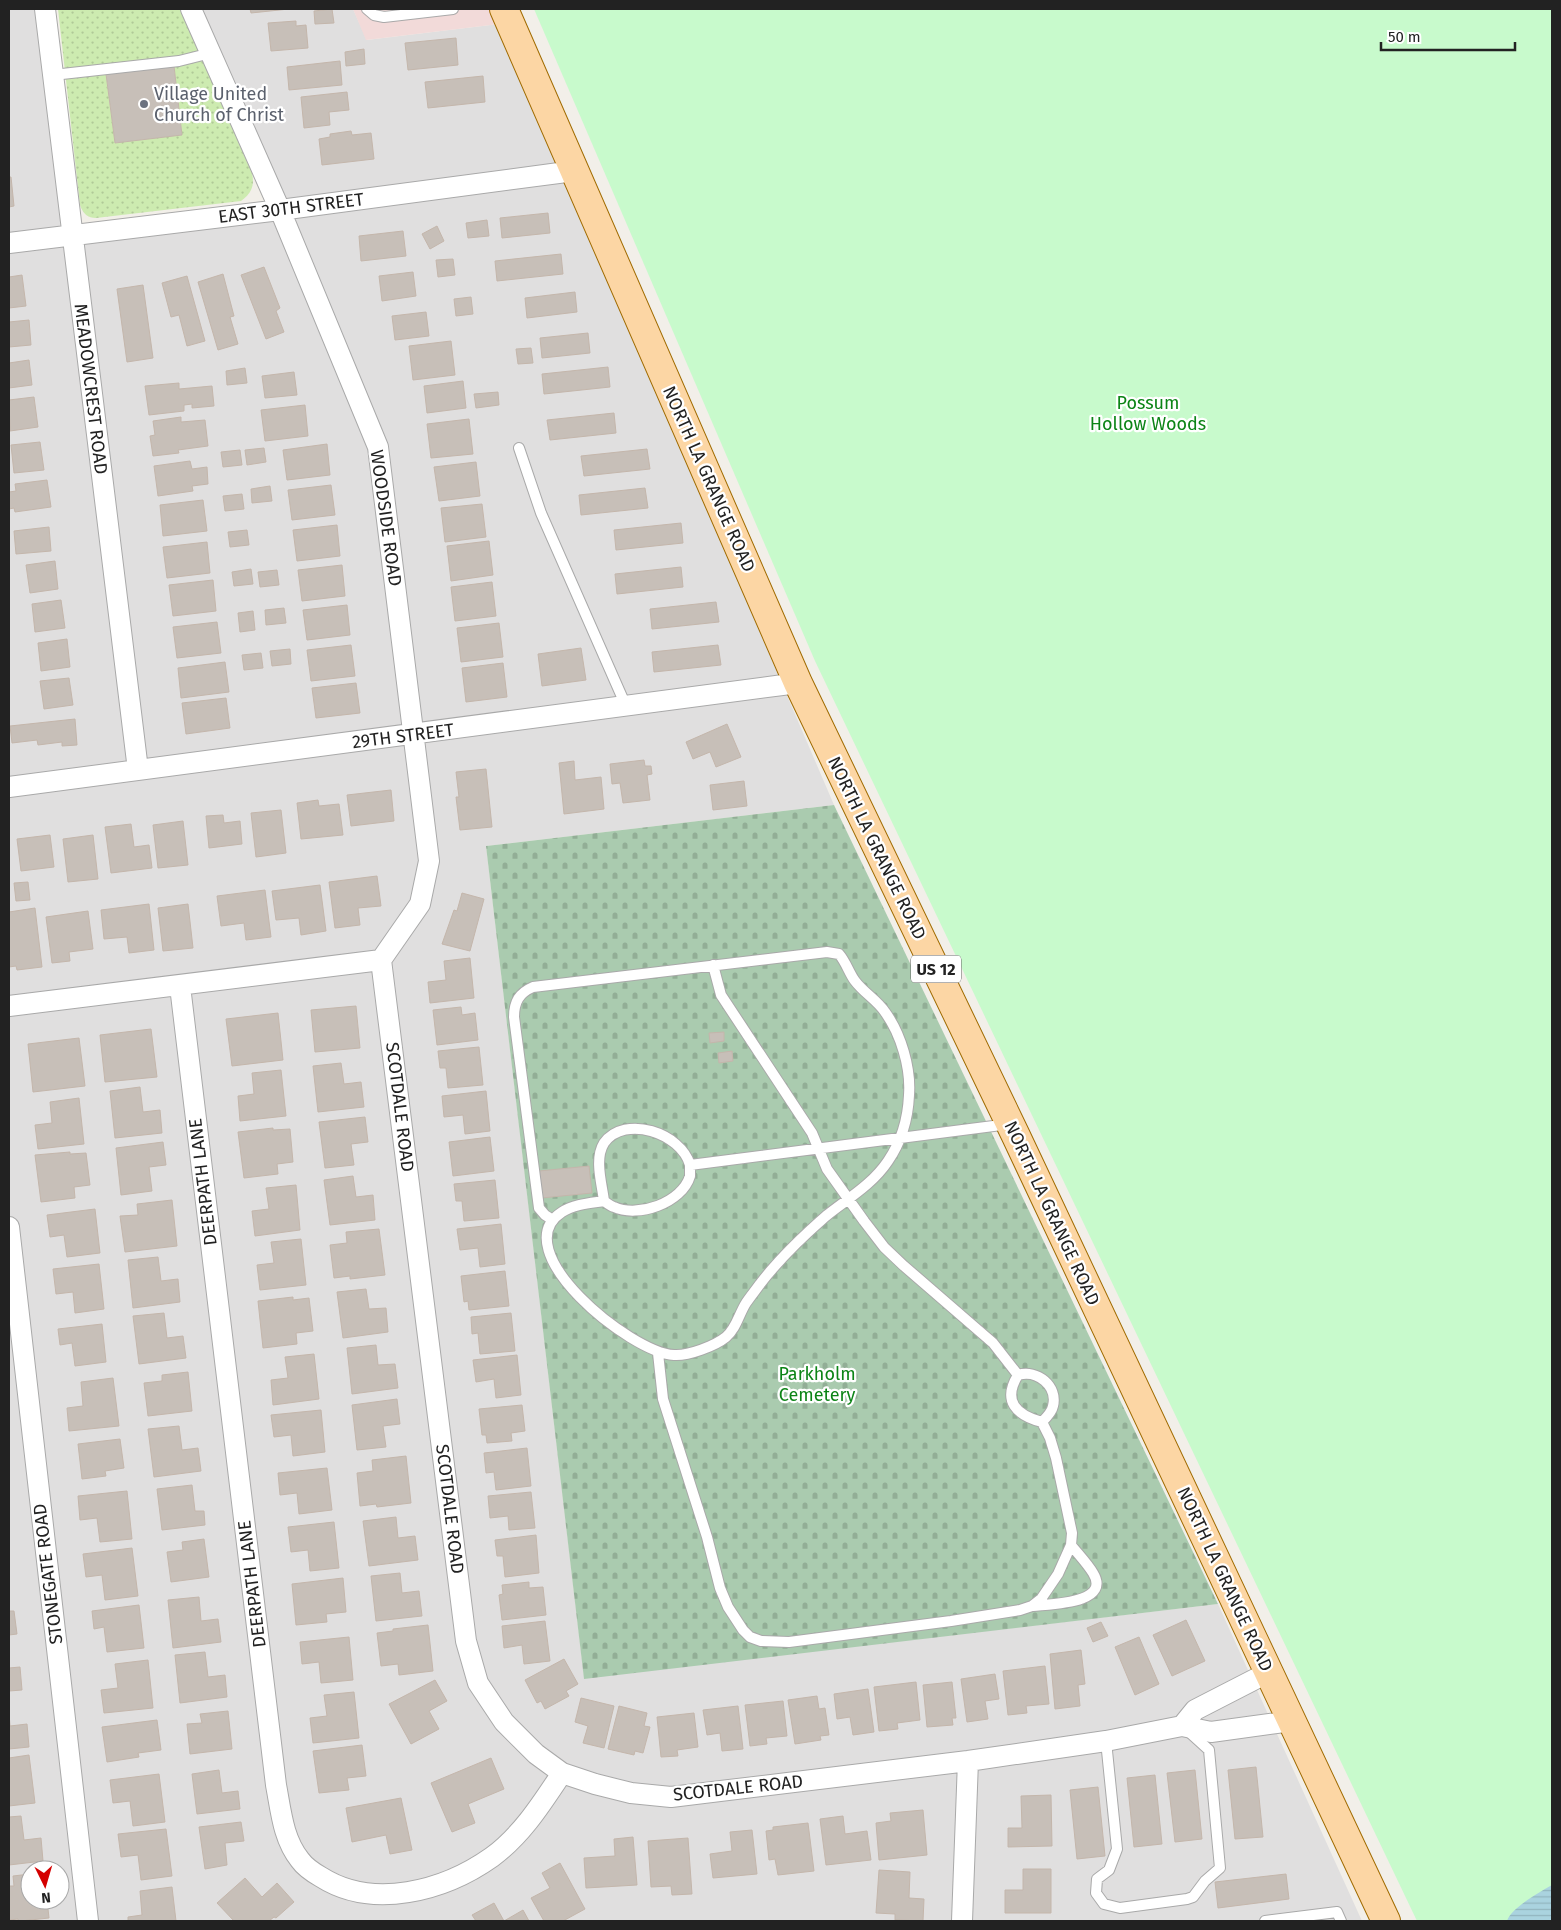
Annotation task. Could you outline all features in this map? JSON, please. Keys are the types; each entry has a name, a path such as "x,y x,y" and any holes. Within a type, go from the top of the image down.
{"main road":[{"name":"NORTH LA GRANGE ROAD","path":"504,9 798,684 1010,1124 1386,1921"}],"street":[{"name":"MEADOWCREST ROAD","path":"45,9 138,770"},
{"name":"WOODSIDE ROAD","path":"191,9 280,210 378,447 429,861 420,904 381,960"},
{"name":"EAST 30TH STREET","path":"9,243 280,210 574,171"},
{"name":"29TH STREET","path":"9,786 798,684"},
{"path":"9,1006 381,960"},
{"name":"SCOTDALE ROAD","path":"381,960 466,1641 478,1683 504,1722 536,1754 562,1773 631,1793 671,1797 1106,1741 1182,1726 1211,1732 1292,1721"},
{"name":"DEERPATH LANE","path":"180,986 276,1785 283,1826 289,1842 300,1861 335,1886 356,1892 376,1894 421,1890 468,1873 493,1856 532,1818 562,1773"},
{"name":"STONEGATE ROAD","path":"9,1228 88,1921"},
{"path":"1182,1726 1195,1710 1269,1672"},
{"path":"962,1921 968,1760"}],"lane":[{"path":"367,9 374,15 384,17 453,9"},
{"path":"52,75 179,61 211,53"},
{"path":"519,448 541,513 626,706"},
{"path":"554,1220 545,1215 540,1208 514,1017 514,1006 524,991 533,987 713,965 827,952 839,954 856,982 886,1013 904,1050 910,1092 908,1109 900,1138 888,1162 878,1174 826,1216 783,1256 747,1301 731,1332 712,1346 677,1356 658,1352 614,1328 592,1310 558,1272 551,1256 548,1230 562,1212 571,1208 604,1201"},
{"path":"713,965 721,995 812,1133 827,1169 848,1199 884,1247 979,1329 993,1343 1018,1375"},
{"path":"690,1164 1010,1124"},
{"path":"650,1130 674,1140 687,1155 690,1164 690,1176 680,1192 662,1204 648,1209 635,1210 614,1208 604,1201 599,1166 603,1144 610,1137 621,1132 650,1130"},
{"path":"658,1352 663,1399 707,1537 720,1588 736,1621 750,1637 761,1641 789,1642 951,1621 1032,1606 1078,1601 1093,1593 1096,1588 1094,1575 1071,1545"},
{"path":"1032,1606 1041,1600 1049,1589 1071,1545 1070,1517 1050,1438 1042,1422 1021,1414 1014,1406 1011,1386 1018,1375 1034,1374 1043,1379 1053,1392 1053,1408 1042,1422"},
{"path":"1106,1741 1118,1848 1109,1870 1097,1879 1096,1893 1104,1904 1120,1908 1187,1899 1193,1897 1205,1881 1220,1868 1209,1750 1182,1726"},
{"path":"1265,1921 1337,1912 1341,1921"}],"shaded area":[{"path":"9,9 40,9 67,239 287,213 200,9 353,9 367,40 499,24 834,805 486,846 584,1678 1218,1604 1362,1921 9,1921"},
{"path":"353,9 492,9 499,24 366,40"}],"green space":[{"path":"58,9 180,9 252,173 253,182 251,189 241,201 96,218 86,215 80,205","holes":["174,66 182,134 115,143 106,74"]},
{"name":"Possum Hollow Woods","path":"534,9 1552,9 1552,1921 1417,1921 815,661"},
{"name":"Parkholm Cemetery","path":"834,805 1218,1604 584,1679 486,846"}],"water":[{"path":"1552,1885 1552,1921 1507,1921 1520,1906"}],"building":[{"path":"250,9 289,9 251,13"},
{"path":"332,9 334,23 315,24 314,11"},
{"path":"296,21 296,26 306,25 308,48 271,51 268,23"},
{"path":"456,38 458,65 408,70 405,43"},
{"path":"364,49 365,64 346,66 345,52"},
{"path":"340,61 342,85 289,90 287,67"},
{"name":"Village United Church of Christ","path":"174,66 182,135 115,143 106,74"},
{"path":"483,76 485,102 428,108 425,82"},
{"path":"347,92 349,110 329,112 330,125 304,128 301,97"},
{"path":"351,131 352,135 371,133 374,159 322,165 319,139 330,137 330,134"},
{"path":"9,177 11,177 14,206 9,207"},
{"path":"548,213 550,233 502,238 500,218"},
{"path":"487,220 489,236 468,238 466,223"},
{"path":"437,226 444,241 430,249 422,234"},
{"path":"403,231 406,256 361,261 359,236"},
{"path":"561,254 563,274 497,281 495,261"},
{"path":"453,259 455,275 438,277 436,260"},
{"path":"264,267 280,308 276,311 284,332 266,339 241,275"},
{"path":"413,272 416,296 382,301 379,276"},
{"path":"223,274 234,316 230,317 238,344 218,350 198,282"},
{"path":"22,275 26,306 9,308 9,277"},
{"path":"187,276 205,341 187,346 179,315 171,317 162,283"},
{"path":"143,285 153,358 127,362 117,289"},
{"path":"575,292 577,312 527,318 525,298"},
{"path":"471,297 473,314 456,316 454,299"},
{"path":"426,312 429,336 395,340 392,316"},
{"path":"29,320 31,345 9,347 9,322"},
{"path":"588,333 590,353 542,358 540,338"},
{"path":"451,341 455,375 413,380 409,346"},
{"path":"531,348 533,363 518,364 516,349"},
{"path":"29,360 32,385 9,388 9,363"},
{"path":"608,367 610,387 544,394 542,374"},
{"path":"245,368 247,383 227,385 226,371"},
{"path":"294,372 297,395 265,398 262,376"},
{"path":"463,381 466,408 427,413 424,386"},
{"path":"179,383 179,389 212,386 214,406 192,408 192,404 184,405 184,411 149,415 145,386"},
{"path":"498,392 499,405 476,408 474,394"},
{"path":"34,397 38,427 10,431 9,400"},
{"path":"305,405 308,436 265,441 261,410"},
{"path":"614,413 616,433 550,440 547,420"},
{"path":"181,417 181,422 205,420 208,446 178,450 179,453 153,456 150,436 155,435 153,421"},
{"path":"469,419 473,454 431,458 427,424"},
{"path":"40,442 44,470 14,473 11,445"},
{"path":"327,444 330,475 287,480 283,450"},
{"path":"264,448 266,462 247,465 245,450"},
{"path":"647,449 650,469 584,476 581,456"},
{"path":"240,450 242,465 223,467 221,452"},
{"path":"190,461 192,469 207,467 208,484 192,486 193,491 158,496 154,466"},
{"path":"476,462 480,496 439,501 434,467"},
{"path":"47,480 51,507 15,512 14,508 9,509 9,492 16,491 15,484"},
{"path":"331,485 335,515 292,520 288,490"},
{"path":"270,486 272,501 252,503 251,489"},
{"path":"645,488 648,508 581,515 579,495"},
{"path":"242,494 244,509 225,511 223,496"},
{"path":"203,500 207,531 163,536 160,505"},
{"path":"482,504 486,537 445,542 441,508"},
{"path":"681,523 683,543 616,550 614,530"},
{"path":"337,525 340,556 297,561 293,530"},
{"path":"49,527 51,551 16,554 14,531"},
{"path":"247,530 249,545 230,547 228,532"},
{"path":"489,541 493,575 451,581 447,546"},
{"path":"207,542 210,573 167,578 163,547"},
{"path":"55,561 58,589 30,593 26,565"},
{"path":"342,565 345,596 302,601 298,570"},
{"path":"681,567 683,587 617,594 615,574"},
{"path":"251,569 253,584 234,586 232,572"},
{"path":"277,570 279,585 260,587 258,572"},
{"path":"213,580 216,611 173,616 169,585"},
{"path":"492,582 496,616 455,621 451,587"},
{"path":"61,600 65,628 35,632 32,604"},
{"path":"716,602 719,622 652,629 650,609"},
{"path":"347,605 350,635 307,640 303,610"},
{"path":"284,608 286,623 266,625 265,610"},
{"path":"253,611 255,630 240,632 238,613"},
{"path":"217,622 221,653 177,658 173,627"},
{"path":"499,623 503,657 461,662 457,628"},
{"path":"67,639 70,667 41,671 38,643"},
{"path":"351,645 355,676 311,681 307,650"},
{"path":"718,645 721,665 654,672 652,652"},
{"path":"581,648 586,680 542,686 538,654"},
{"path":"290,649 291,664 272,666 270,651"},
{"path":"261,653 263,668 244,670 242,655"},
{"path":"225,662 229,692 181,698 178,668"},
{"path":"503,663 507,697 466,702 462,668"},
{"path":"69,678 73,705 44,709 40,681"},
{"path":"356,683 360,713 316,718 312,688"},
{"path":"226,698 230,728 186,734 182,703"},
{"path":"75,719 77,745 62,746 62,742 38,745 37,740 12,743 10,726"},
{"path":"727,724 741,757 716,767 710,752 693,759 686,742"},
{"path":"644,760 645,766 651,766 652,774 647,775 650,800 623,803 620,783 612,784 610,764"},
{"path":"574,761 575,780 601,777 604,809 564,814 559,763"},
{"path":"486,769 492,827 460,830 456,797 459,797 456,772"},
{"path":"744,781 747,806 713,810 710,785"},
{"path":"391,790 394,821 351,826 347,795"},
{"path":"318,800 319,806 339,804 343,835 301,839 297,803"},
{"path":"281,810 286,853 256,857 251,813"},
{"path":"223,815 224,823 240,821 242,844 209,848 206,816"},
{"path":"183,821 188,865 158,868 153,825"},
{"path":"131,824 134,847 149,845 152,868 111,873 105,827"},
{"path":"50,835 54,867 21,871 17,839"},
{"path":"93,835 98,879 68,882 63,839"},
{"path":"377,876 381,906 358,908 360,925 335,928 329,882"},
{"path":"28,882 30,900 16,901 14,883"},
{"path":"320,885 326,931 301,935 299,918 276,920 272,891"},
{"path":"265,890 271,937 246,940 244,923 221,926 217,896"},
{"path":"462,893 484,899 470,951 442,944 454,910 457,911"},
{"path":"149,904 154,950 129,953 127,937 104,939 101,910"},
{"path":"188,904 193,948 163,951 158,908"},
{"path":"35,908 42,967 17,970 16,966 9,967 9,912"},
{"path":"88,911 93,949 69,952 70,961 52,963 46,917"},
{"path":"470,958 474,998 430,1003 428,982 446,980 444,961"},
{"path":"356,1006 360,1048 315,1052 311,1010"},
{"path":"461,1007 462,1015 475,1013 478,1040 437,1045 433,1010"},
{"path":"278,1013 283,1060 232,1066 226,1019"},
{"path":"151,1029 157,1077 105,1082 100,1035"},
{"path":"724,1032 724,1041 710,1043 709,1033"},
{"path":"79,1038 85,1086 33,1092 28,1044"},
{"path":"479,1047 483,1085 448,1088 446,1068 440,1068 438,1051"},
{"path":"732,1051 733,1061 719,1063 718,1053"},
{"path":"341,1063 344,1084 361,1082 364,1107 318,1112 313,1066"},
{"path":"281,1070 286,1116 240,1121 238,1096 254,1094 252,1073"},
{"path":"140,1087 143,1112 160,1110 162,1133 115,1138 110,1091"},
{"path":"486,1091 490,1131 465,1134 463,1115 444,1117 442,1096"},
{"path":"79,1098 84,1144 38,1149 35,1125 52,1123 50,1102"},
{"path":"365,1117 368,1142 351,1144 354,1165 325,1168 319,1122"},
{"path":"273,1128 273,1130 290,1129 293,1162 277,1164 278,1174 244,1178 238,1132"},
{"path":"490,1137 494,1171 453,1176 449,1142"},
{"path":"163,1142 166,1165 149,1167 152,1191 121,1195 116,1148"},
{"path":"70,1152 70,1154 86,1153 90,1185 74,1187 75,1198 41,1202 35,1155"},
{"path":"589,1166 592,1193 542,1198 539,1171"},
{"path":"353,1176 356,1197 373,1195 375,1220 330,1225 324,1180"},
{"path":"495,1180 499,1218 464,1221 462,1201 456,1201 454,1184"},
{"path":"296,1185 300,1230 255,1236 252,1211 269,1209 266,1188"},
{"path":"172,1200 177,1246 125,1252 120,1216 138,1215 137,1204"},
{"path":"95,1209 100,1253 67,1257 64,1235 50,1237 47,1215"},
{"path":"501,1224 505,1264 480,1267 478,1248 460,1250 457,1229"},
{"path":"379,1229 385,1275 350,1279 350,1276 334,1278 330,1245 347,1243 346,1232"},
{"path":"301,1239 306,1285 260,1290 257,1265 274,1263 271,1242"},
{"path":"158,1257 161,1281 178,1279 180,1302 133,1308 128,1260"},
{"path":"99,1264 104,1309 75,1313 73,1292 56,1294 53,1269"},
{"path":"505,1271 509,1306 469,1310 468,1301 464,1302 461,1276"},
{"path":"366,1289 369,1309 386,1308 388,1332 343,1338 337,1292"},
{"path":"293,1297 293,1300 309,1298 313,1331 296,1333 297,1344 263,1348 258,1301"},
{"path":"164,1313 167,1338 183,1336 186,1358 139,1364 133,1316"},
{"path":"511,1313 515,1351 480,1354 478,1333 472,1334 471,1317"},
{"path":"102,1324 106,1362 75,1366 72,1343 60,1345 58,1329"},
{"path":"376,1345 378,1365 395,1364 398,1388 352,1394 347,1348"},
{"path":"314,1354 319,1399 273,1405 271,1380 288,1378 285,1357"},
{"path":"517,1355 521,1395 496,1398 494,1379 476,1382 473,1360"},
{"path":"188,1372 192,1411 148,1416 144,1383 162,1381 162,1375"},
{"path":"113,1378 119,1426 69,1431 67,1408 83,1406 81,1382"},
{"path":"397,1399 400,1424 383,1426 386,1447 357,1450 352,1405"},
{"path":"522,1405 525,1431 511,1433 512,1441 487,1443 486,1435 482,1435 479,1409"},
{"path":"321,1410 325,1452 293,1456 291,1435 274,1437 271,1415"},
{"path":"179,1426 182,1450 198,1448 201,1471 154,1477 148,1429"},
{"path":"120,1439 124,1468 105,1471 106,1476 82,1479 78,1444"},
{"path":"527,1448 531,1486 496,1490 494,1472 486,1473 484,1453"},
{"path":"406,1456 411,1503 377,1507 376,1504 360,1506 357,1473 373,1471 372,1460"},
{"path":"327,1468 332,1510 299,1514 297,1493 280,1495 278,1473"},
{"path":"192,1485 195,1511 204,1511 205,1525 162,1530 157,1489"},
{"path":"127,1491 132,1539 100,1542 97,1518 80,1520 78,1496"},
{"path":"531,1492 535,1528 509,1530 508,1516 490,1518 488,1496"},
{"path":"396,1517 398,1538 415,1536 418,1560 369,1566 363,1521"},
{"path":"334,1522 339,1568 310,1571 308,1550 291,1552 288,1527"},
{"path":"536,1535 539,1573 505,1577 503,1556 497,1556 495,1540"},
{"path":"204,1539 209,1577 171,1582 167,1552 183,1550 182,1542"},
{"path":"132,1548 138,1596 105,1600 102,1575 86,1577 83,1554"},
{"path":"400,1573 402,1593 419,1591 422,1616 376,1621 371,1576"},
{"path":"343,1578 346,1612 326,1614 327,1622 296,1625 292,1584"},
{"path":"529,1582 529,1588 543,1587 546,1615 502,1620 499,1595 503,1594 502,1585"},
{"path":"199,1597 201,1621 218,1619 221,1642 173,1648 168,1600"},
{"path":"139,1605 144,1648 107,1652 104,1627 94,1629 92,1611"},
{"path":"9,1611 14,1611 17,1634 9,1635"},
{"path":"1186,1620 1205,1661 1172,1676 1153,1635"},
{"path":"545,1621 550,1661 524,1664 522,1645 504,1648 502,1626"},
{"path":"1101,1622 1108,1636 1093,1642 1087,1628"},
{"path":"428,1625 433,1671 399,1675 398,1664 381,1666 377,1633"},
{"path":"349,1637 353,1680 321,1683 319,1662 302,1664 300,1642"},
{"path":"1139,1637 1159,1684 1135,1695 1115,1647"},
{"path":"1081,1650 1085,1684 1078,1685 1080,1706 1055,1709 1050,1654"},
{"path":"205,1652 208,1677 225,1675 227,1697 180,1703 175,1655"},
{"path":"564,1659 578,1684 566,1691 569,1696 545,1709 541,1701 537,1703 525,1680"},
{"path":"148,1660 153,1708 104,1713 101,1690 118,1688 115,1664"},
{"path":"1045,1666 1049,1704 1026,1706 1027,1713 1008,1715 1003,1671"},
{"path":"20,1667 22,1690 9,1691 9,1668"},
{"path":"995,1674 999,1699 985,1701 988,1719 967,1722 961,1679"},
{"path":"435,1680 447,1701 429,1711 439,1729 411,1744 389,1704"},
{"path":"916,1682 920,1720 897,1723 898,1729 879,1731 874,1687"},
{"path":"952,1682 956,1718 952,1718 953,1725 927,1727 923,1685"},
{"path":"868,1689 874,1732 853,1735 850,1717 837,1719 834,1694"},
{"path":"354,1692 359,1738 313,1743 310,1718 327,1716 324,1695"},
{"path":"817,1696 819,1709 825,1708 829,1735 820,1736 821,1740 795,1744 788,1700"},
{"path":"581,1698 614,1706 604,1748 583,1743 588,1726 575,1722"},
{"path":"783,1701 787,1736 766,1738 767,1744 750,1746 745,1705"},
{"path":"619,1706 647,1713 644,1726 650,1727 643,1753 635,1751 634,1755 608,1749"},
{"path":"738,1706 743,1749 722,1751 720,1733 707,1735 703,1710"},
{"path":"228,1711 232,1749 190,1754 187,1724 202,1723 200,1714"},
{"path":"9,1713 10,1726 27,1724 29,1747 9,1749"},
{"path":"694,1713 698,1747 677,1750 678,1756 661,1757 657,1717"},
{"path":"157,1720 161,1750 138,1753 139,1757 107,1762 102,1727"},
{"path":"362,1745 366,1776 347,1778 349,1790 319,1793 313,1751"},
{"path":"29,1755 35,1803 9,1806 9,1758"},
{"path":"491,1758 504,1789 468,1804 475,1823 452,1832 431,1783"},
{"path":"1256,1767 1263,1837 1235,1839 1228,1770"},
{"path":"219,1770 222,1793 238,1791 240,1809 197,1814 192,1774"},
{"path":"1195,1770 1202,1839 1175,1842 1167,1773"},
{"path":"159,1774 165,1822 133,1826 130,1801 113,1803 110,1780"},
{"path":"1155,1775 1162,1844 1134,1847 1127,1778"},
{"path":"1098,1787 1105,1856 1077,1859 1070,1790"},
{"path":"1051,1795 1052,1846 1008,1847 1008,1828 1022,1828 1021,1796"},
{"path":"401,1798 412,1850 390,1854 386,1835 352,1842 346,1808"},
{"path":"923,1810 927,1855 879,1860 876,1823 891,1821 890,1813"},
{"path":"21,1816 24,1840 41,1838 43,1860 20,1860 20,1864 9,1865 9,1817"},
{"path":"843,1816 845,1834 867,1831 871,1860 826,1865 820,1819"},
{"path":"241,1822 244,1841 225,1843 227,1865 205,1869 199,1827"},
{"path":"808,1823 814,1871 778,1875 775,1859 769,1860 766,1831 773,1830 773,1827"},
{"path":"166,1829 172,1876 141,1880 138,1855 121,1857 118,1834"},
{"path":"752,1830 757,1874 713,1878 710,1854 732,1851 730,1832"},
{"path":"633,1837 637,1885 586,1888 584,1858 615,1856 614,1839"},
{"path":"688,1838 692,1894 672,1895 671,1886 651,1887 648,1841"},
{"path":"560,1863 585,1909 563,1921 544,1921 531,1898 550,1888 542,1873"},
{"path":"1023,1869 1051,1869 1051,1913 1005,1913 1005,1890 1023,1890"},
{"path":"879,1870 910,1872 909,1898 924,1899 923,1921 895,1920 895,1914 876,1913"},
{"path":"1286,1874 1289,1899 1218,1908 1215,1882"},
{"path":"20,1875 20,1910 48,1910 49,1918 21,1921 18,1921 18,1919 9,1920 9,1886 14,1886 13,1876"},
{"path":"245,1878 262,1897 277,1883 294,1902 276,1918 274,1917 269,1921 234,1921 217,1903"},
{"path":"172,1887 176,1921 128,1921 128,1917 142,1915 140,1891"},
{"path":"494,1903 504,1921 476,1921 472,1915"},
{"path":"523,1910 529,1921 504,1921"}],"place":[{"name":"Village United Church of Christ","path":"144,104"}]}
